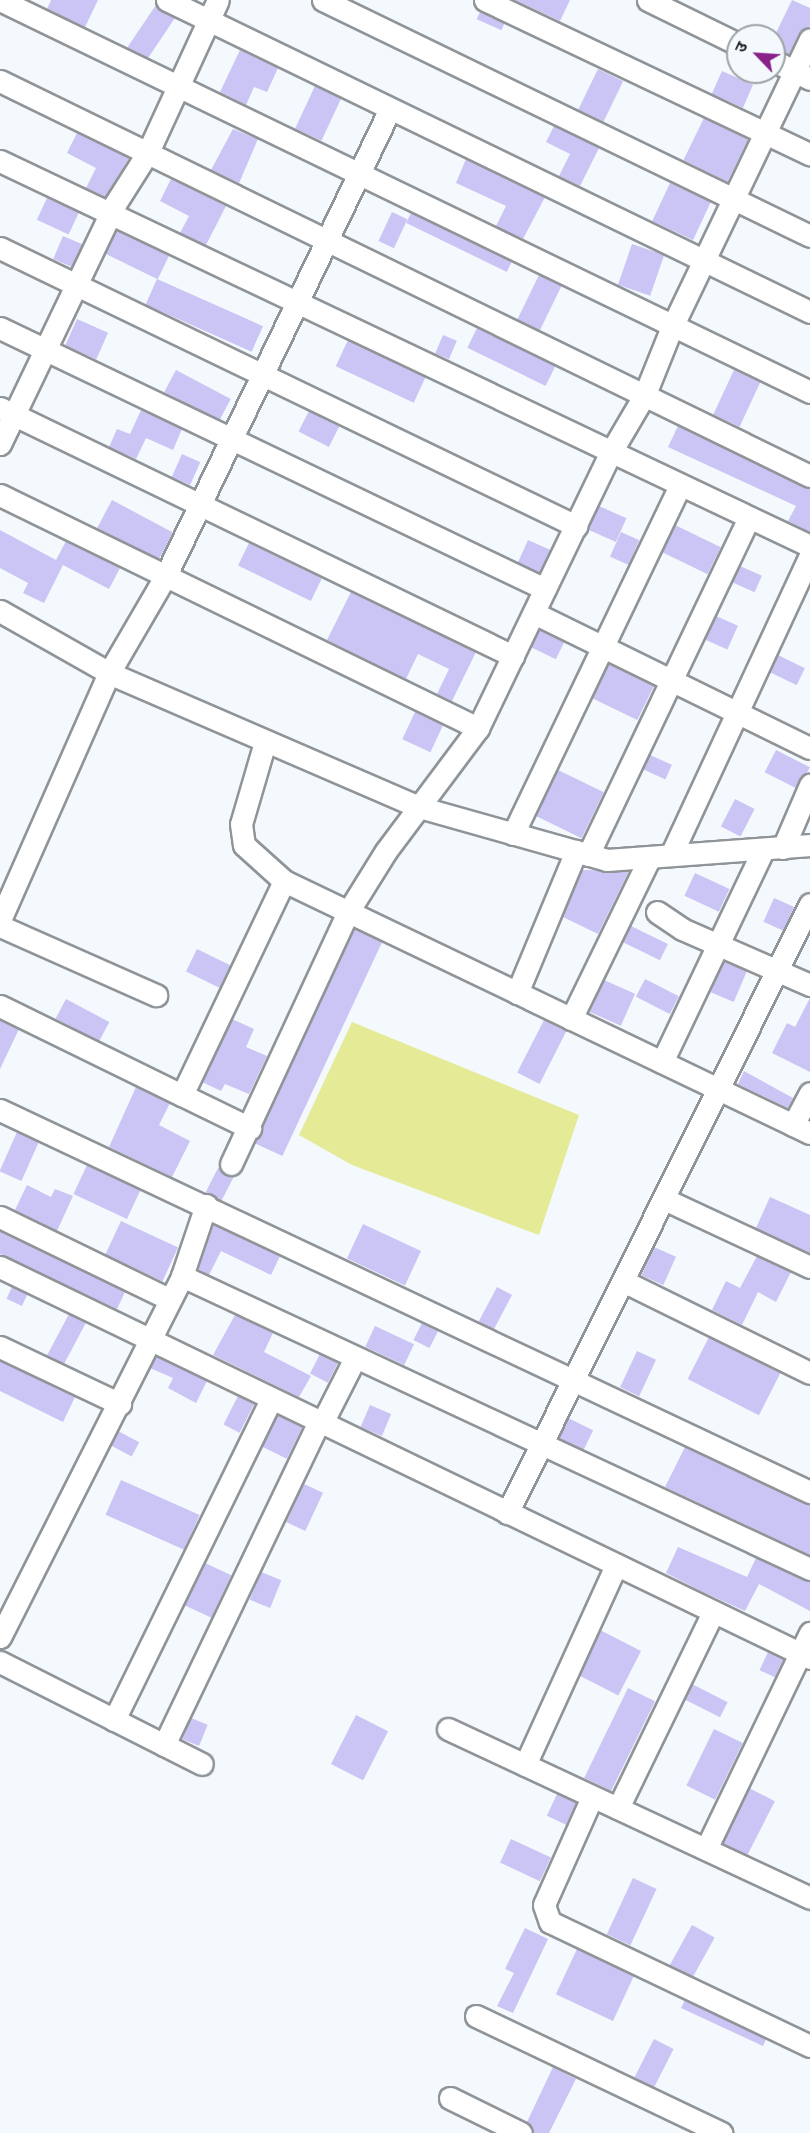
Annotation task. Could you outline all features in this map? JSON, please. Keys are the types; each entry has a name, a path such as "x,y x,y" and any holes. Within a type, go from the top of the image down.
{"street":[{"path":"0,0 357,176 810,392"},
{"path":"167,0 810,312"},
{"path":"0,444 7,411 45,349 110,215 148,153 176,87 218,0"},
{"path":"323,0 810,236"},
{"path":"484,0 810,154"},
{"path":"648,0 726,38"},
{"path":"231,1164 250,1128 348,912 419,807 478,728 611,452 645,394 672,327 765,133 802,75 810,39"},
{"path":"786,67 802,75"},
{"path":"0,81 810,476"},
{"path":"0,920 109,673 166,575 390,109"},
{"path":"0,160 296,304 810,546"},
{"path":"0,248 576,526"},
{"path":"0,328 545,589"},
{"path":"7,411 513,656"},
{"path":"513,834 604,648 680,484"},
{"path":"0,495 478,728"},
{"path":"517,993 582,853 672,679 749,517"},
{"path":"571,1019 739,712 810,556"},
{"path":"0,611 109,673 419,807 614,861 810,845"},
{"path":"534,613 810,748"},
{"path":"265,742 241,824 243,845 284,881 801,1129 810,1093"},
{"path":"662,1062 720,942 810,785"},
{"path":"182,1095 284,881"},
{"path":"507,1513 810,904"},
{"path":"657,912 682,929 720,942 810,985"},
{"path":"0,926 156,995"},
{"path":"0,1006 250,1128"},
{"path":"0,1110 575,1378 810,1492"},
{"path":"664,1199 810,1267"},
{"path":"0,1637 120,1404 182,1276 206,1205"},
{"path":"0,1217 169,1299"},
{"path":"0,1267 805,1656"},
{"path":"182,1276 810,1569"},
{"path":"623,1281 810,1373"},
{"path":"0,1347 120,1404"},
{"path":"164,1744 321,1422 355,1358"},
{"path":"114,1720 271,1399"},
{"path":"525,1765 616,1565"},
{"path":"618,1808 712,1612"},
{"path":"706,1849 805,1656 810,1633"},
{"path":"0,1662 202,1764"},
{"path":"448,1729 810,1898"},
{"path":"592,1797 544,1905 550,1922 810,2046"},
{"path":"476,2016 721,2133"},
{"path":"450,2098 521,2133"}],"green space":[{"path":"352,1022 579,1115 539,1235 352,1165 299,1135"}],"building":[{"path":"51,0 98,0 85,27 47,9"},
{"path":"515,0 570,0 560,21"},
{"path":"792,0 810,8 810,26 799,33 789,54 786,53 786,24 780,24"},
{"path":"156,5 175,18 147,60 127,47"},
{"path":"480,12 505,23 501,30 477,19"},
{"path":"240,50 278,68 267,92 254,87 246,105 220,92"},
{"path":"598,69 623,81 603,122 578,109"},
{"path":"722,71 726,73 726,84 753,85 743,108 712,94"},
{"path":"315,86 341,98 321,141 295,129"},
{"path":"704,118 748,139 727,182 683,160"},
{"path":"554,126 599,148 580,186 559,176 570,154 546,142"},
{"path":"233,129 258,139 239,183 211,170"},
{"path":"77,133 129,158 105,197 86,188 96,168 67,153"},
{"path":"466,159 545,197 523,239 496,226 506,206 456,183"},
{"path":"171,179 226,206 206,245 180,233 189,216 160,201"},
{"path":"670,183 711,202 693,240 652,221"},
{"path":"47,198 79,213 69,235 37,220"},
{"path":"392,212 407,219 394,248 378,241"},
{"path":"411,213 512,262 507,272 406,223"},
{"path":"116,230 169,256 158,279 105,253"},
{"path":"63,236 82,244 73,267 53,259"},
{"path":"632,244 664,255 650,296 618,285"},
{"path":"539,275 561,286 540,331 517,320"},
{"path":"157,279 263,326 252,352 146,305"},
{"path":"77,319 108,333 96,359 65,345"},
{"path":"477,328 555,366 546,386 467,348"},
{"path":"443,335 457,341 449,359 435,353"},
{"path":"348,340 426,376 414,403 336,366"},
{"path":"176,370 231,399 219,421 164,392"},
{"path":"734,370 760,382 740,427 713,414"},
{"path":"141,410 182,429 173,450 146,438 136,459 109,447 117,429 130,434"},
{"path":"309,411 339,426 329,447 299,431"},
{"path":"678,426 810,489 810,532 788,521 796,506 668,447"},
{"path":"182,454 200,462 190,485 172,477"},
{"path":"112,500 173,532 158,561 97,528"},
{"path":"599,506 626,518 616,542 588,530"},
{"path":"675,525 721,547 708,574 662,552"},
{"path":"0,530 56,560 66,541 120,568 109,589 63,565 44,603 23,593 28,583 0,568"},
{"path":"621,532 639,540 628,565 610,557"},
{"path":"528,540 550,550 540,573 518,563"},
{"path":"249,543 322,579 311,601 238,565"},
{"path":"740,566 762,576 755,592 733,582"},
{"path":"351,592 476,652 452,701 437,694 449,669 418,654 406,679 327,640"},
{"path":"716,616 738,626 727,650 705,640"},
{"path":"539,630 564,642 556,659 531,647"},
{"path":"778,655 805,668 797,685 770,672"},
{"path":"609,664 654,686 637,720 592,698"},
{"path":"415,712 443,725 430,752 402,739"},
{"path":"776,750 810,767 799,790 765,772"},
{"path":"650,755 672,765 665,779 643,770"},
{"path":"558,770 604,792 581,838 536,816"},
{"path":"735,799 755,809 741,837 721,827"},
{"path":"582,870 629,871 598,934 563,917"},
{"path":"695,873 729,889 719,912 684,896"},
{"path":"774,898 794,907 784,931 763,922"},
{"path":"631,926 668,944 660,960 623,942"},
{"path":"354,929 382,942 282,1156 254,1143"},
{"path":"197,949 230,965 219,988 186,971"},
{"path":"724,961 747,971 734,1002 711,992"},
{"path":"645,979 679,996 670,1014 636,997"},
{"path":"604,980 635,994 621,1026 590,1012"},
{"path":"810,998 810,1072 772,1053 787,1023 795,1027"},
{"path":"66,999 109,1022 99,1041 56,1018"},
{"path":"232,1019 254,1029 246,1047 267,1056 249,1094 225,1084 221,1091 202,1082"},
{"path":"0,1020 19,1029 0,1069"},
{"path":"544,1020 566,1031 539,1084 517,1073"},
{"path":"744,1071 793,1098 788,1108 738,1084"},
{"path":"136,1087 170,1103 159,1125 190,1141 172,1177 109,1147"},
{"path":"17,1132 39,1142 21,1181 0,1172"},
{"path":"87,1165 140,1190 127,1219 73,1194"},
{"path":"218,1168 234,1176 221,1201 205,1193"},
{"path":"27,1185 51,1197 55,1189 73,1196 57,1231 15,1210"},
{"path":"770,1197 810,1215 810,1253 756,1228"},
{"path":"121,1221 178,1248 162,1281 105,1255"},
{"path":"213,1224 280,1256 271,1275 221,1251 209,1275 198,1269"},
{"path":"363,1224 421,1251 405,1285 347,1258"},
{"path":"0,1231 125,1292 117,1309 0,1254"},
{"path":"654,1247 676,1257 663,1285 641,1275"},
{"path":"757,1256 791,1272 776,1302 758,1292 742,1325 712,1310 726,1281 740,1288"},
{"path":"12,1287 27,1294 22,1306 7,1299"},
{"path":"497,1287 512,1295 494,1329 479,1321"},
{"path":"69,1314 86,1323 64,1364 47,1355"},
{"path":"235,1315 273,1333 264,1352 311,1376 299,1397 213,1355"},
{"path":"422,1323 438,1331 429,1348 413,1340"},
{"path":"375,1326 414,1344 404,1365 365,1347"},
{"path":"709,1337 780,1373 759,1415 688,1379"},
{"path":"637,1351 656,1360 639,1396 620,1387"},
{"path":"320,1354 338,1363 328,1383 310,1374"},
{"path":"156,1356 207,1381 196,1403 168,1388 173,1378 150,1368"},
{"path":"0,1361 75,1397 63,1422 0,1391"},
{"path":"238,1396 254,1404 240,1433 223,1425"},
{"path":"370,1405 391,1414 382,1436 361,1427"},
{"path":"277,1415 302,1427 287,1459 262,1446"},
{"path":"568,1418 593,1430 584,1450 558,1438"},
{"path":"118,1431 139,1442 132,1456 110,1445"},
{"path":"685,1447 810,1505 810,1555 665,1487"},
{"path":"121,1480 200,1515 184,1550 106,1515"},
{"path":"304,1484 323,1493 305,1531 286,1522"},
{"path":"678,1547 747,1577 756,1558 810,1582 810,1611 759,1584 745,1611 703,1592 666,1573"},
{"path":"205,1563 231,1575 211,1618 185,1606"},
{"path":"261,1572 281,1580 270,1608 250,1600"},
{"path":"600,1630 641,1651 618,1695 577,1675"},
{"path":"768,1652 783,1659 775,1677 760,1670"},
{"path":"692,1684 728,1702 720,1717 684,1699"},
{"path":"628,1688 655,1701 611,1791 584,1778"},
{"path":"356,1715 388,1731 363,1780 331,1764"},
{"path":"191,1718 208,1725 199,1746 182,1739"},
{"path":"714,1729 743,1743 715,1800 686,1786"},
{"path":"749,1788 775,1801 747,1856 721,1842"},
{"path":"557,1794 576,1803 566,1825 547,1816"},
{"path":"511,1839 551,1858 540,1881 500,1863"},
{"path":"633,1878 657,1889 630,1945 607,1934"},
{"path":"692,1925 715,1938 692,1978 670,1965"},
{"path":"525,1928 548,1939 513,2013 497,2006 514,1973 505,1969"},
{"path":"577,1949 634,1976 613,2021 556,1994"},
{"path":"685,2000 766,2039 763,2046 681,2008"},
{"path":"654,2039 674,2049 654,2087 634,2077"},
{"path":"553,2067 576,2079 549,2133 534,2133 527,2122"}]}
